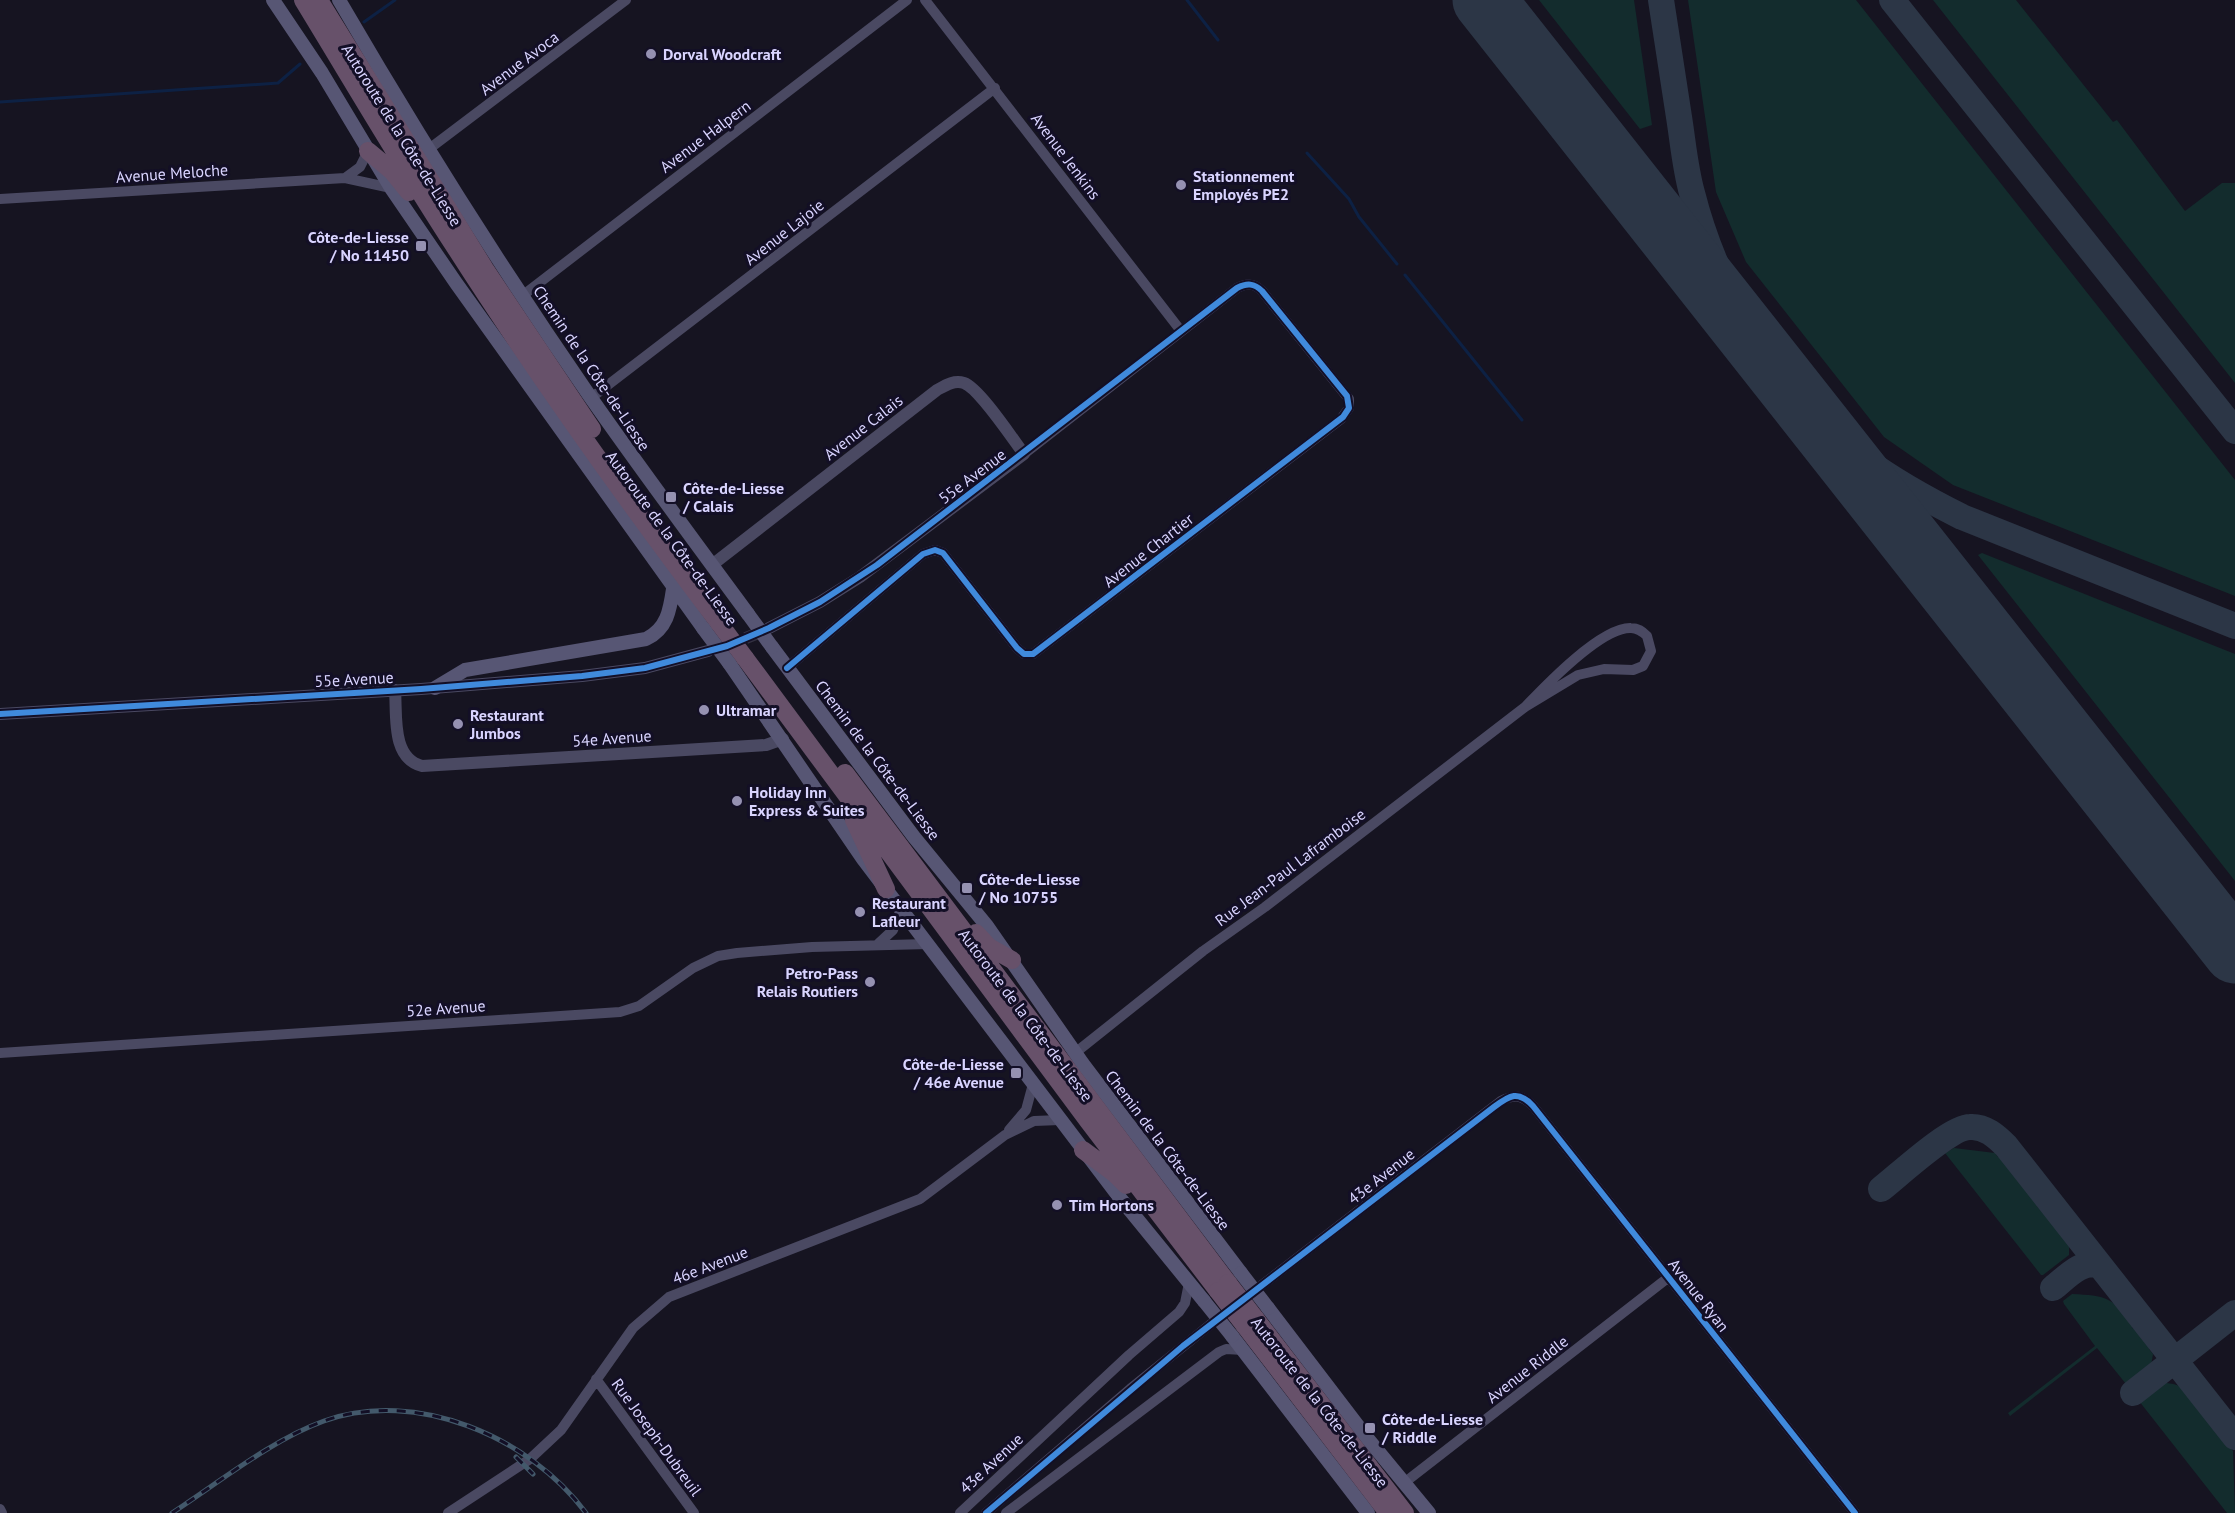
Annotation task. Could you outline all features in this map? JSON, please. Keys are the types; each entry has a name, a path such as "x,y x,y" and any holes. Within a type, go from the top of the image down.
{"highway":[{"name":"Autoroute de la Côte-de-Liesse","path":"303,0 453,244 554,396 750,655 934,890 1099,1113 1223,1287 1405,1513"},
{"name":"Autoroute de la Côte-de-Liesse","path":"319,0 513,312 725,621"},
{"path":"368,151 392,171 453,244"},
{"name":"Autoroute de la Côte-de-Liesse","path":"750,655 835,780 1174,1234 1223,1287"},
{"path":"835,780 886,889"},
{"path":"934,890 989,947 1012,960"},
{"path":"1083,1150 1114,1173 1174,1234"},
{"name":"Autoroute de la Côte-de-Liesse","path":"1250,1322 1388,1513"}],"main road":[{"name":"Chemin de la Côte-de-Liesse","path":"273,0 322,73 391,188 674,589 725,621 750,655 783,739 849,839 1083,1150 1190,1283 1223,1287"},
{"name":"Chemin de la Côte-de-Liesse","path":"339,0 429,149 522,296 591,398 712,566 725,621"},
{"path":"435,688 465,670 646,639 656,633 665,623 674,589"},
{"name":"Chemin de la Côte-de-Liesse","path":"750,655 787,668 914,837 1012,960 1075,1053 1223,1287 1250,1322 1404,1483 1429,1513"},
{"name":"Chemin de la Côte-de-Liesse","path":"1250,1322 1243,1350 1368,1513"}],"street":[{"name":"Avenue Avoca","path":"429,149 626,0"},
{"name":"Avenue Halpern","path":"522,296 907,0"},
{"name":"Avenue Jenkins","path":"925,0 1181,331"},
{"name":"Avenue Lajoie","path":"591,398 995,88"},
{"path":"345,178 360,167 368,151"},
{"name":"Avenue Meloche","path":"0,199 345,178 391,188"},
{"name":"Avenue Chartier","path":"787,668 923,554 935,550 943,553 1017,648 1024,654 1033,654 1341,419 1348,411 1349,403 1346,393 1257,286 1245,284 1237,288 1181,331"},
{"name":"55e Avenue","path":"770,628 877,566 1181,331"},
{"name":"Avenue Calais","path":"712,566 922,402 951,382 964,383 974,389 1024,454"},
{"name":"Rue Jean-Paul Laframboise","path":"1075,1053 1186,964 1273,902 1525,707 1578,675 1604,669 1639,669 1647,662 1651,651 1647,636 1635,628 1622,629 1594,645 1567,665 1525,707"},
{"name":"55e Avenue","path":"0,714 435,688 606,674 645,668 708,651"},
{"name":"54e Avenue","path":"395,690 400,748 408,760 422,766 766,745 783,739"},
{"path":"878,944 893,930 901,909"},
{"name":"52e Avenue","path":"0,1053 620,1012 639,1006 693,968 718,956 878,944 891,946 928,944"},
{"name":"46e Avenue","path":"1005,1135 1026,1110 1033,1084"},
{"name":"Avenue Ryan","path":"1520,1096 1533,1106 1855,1513"},
{"name":"43e Avenue","path":"1262,1285 1501,1101 1520,1096"},
{"name":"46e Avenue","path":"448,1513 530,1459 561,1430 633,1328 669,1297 920,1199 1005,1135 1034,1121 1060,1120"},
{"name":"Avenue Riddle","path":"1404,1483 1669,1277"},
{"name":"43e Avenue","path":"960,1513 1126,1357 1179,1312 1185,1304 1190,1283"},
{"name":"43e Avenue","path":"986,1513 1130,1389 1211,1324"},
{"path":"1005,1513 1214,1355 1226,1349 1243,1350"},
{"name":"Rue Joseph-Dubreuil","path":"596,1379 694,1513"}],"green space":[{"path":"1539,0 1634,0 1652,125 1640,129"},
{"path":"1688,0 1856,0 2235,480 2235,596 1953,485 1884,437 1746,262 1716,192"},
{"path":"1933,0 2016,0 2113,122 2117,120 2185,211 2222,183 2235,183 2235,383"},
{"path":"1982,553 2235,654 2235,881 1978,555"},
{"path":"1954,1148 1995,1153 2001,1157 2037,1202 2037,1206 2069,1243 2069,1255 2041,1275 1945,1153"},
{"path":"2072,1294 2101,1297 2113,1302 2132,1323 2132,1328 2136,1329 2149,1345 2153,1354 2151,1366 2126,1384 2097,1348 2010,1416 2008,1413 2095,1346 2064,1304 2063,1301"},
{"path":"2163,1383 2170,1383 2186,1390 2199,1411 2233,1451 2235,1513 2227,1513 2139,1401"}],"waterway":[{"path":"364,22 395,0"},
{"path":"1187,0 1218,40"},
{"path":"0,102 278,83 300,64"},
{"path":"1307,153 1349,199 1359,217 1397,264"},
{"path":"1405,275 1522,420"}],"taxiway":[{"path":"1661,0 1688,174 1703,231 1718,269 1756,340 1805,404 1864,459 1949,511 2235,626"},
{"path":"1892,0 2235,431"},
{"path":"1881,1189 1938,1143 1961,1129 1975,1127 1994,1135 2006,1146 2235,1437"},
{"path":"2053,1288 2080,1267 2099,1265"},
{"path":"2133,1393 2235,1313"}],"runway":[{"path":"1484,0 2235,952"}],"tunnel":[{"path":"729,645 768,629"}],"railway":[{"path":"172,1513 246,1462 305,1429 324,1421 359,1412 396,1411 433,1416 468,1426 503,1442 534,1462 562,1486 586,1513"},
{"path":"516,1457 533,1474"}],"cycle path":[{"path":"0,714 421,689 582,676 645,668 727,646 820,602 877,565 1237,288 1244,285 1253,285 1262,291 1347,396 1349,408 1343,417 1033,654 1024,654 1017,648 943,553 935,550 923,554 787,668"},
{"path":"986,1513 1183,1346 1494,1107 1514,1096 1523,1098 1533,1106 1855,1513"}],"place":[{"name":"Dorval Woodcraft","path":"651,54"},
{"name":"Stationnement Employés PE2","path":"1181,185"},
{"name":"Côte-de-Liesse / No 11450","path":"421,246"},
{"name":"Côte-de-Liesse / Calais","path":"671,497"},
{"name":"Ultramar","path":"704,710"},
{"name":"Restaurant Jumbos","path":"458,724"},
{"name":"Holiday Inn Express & Suites","path":"737,801"},
{"name":"Côte-de-Liesse / No 10755","path":"967,888"},
{"name":"Restaurant Lafleur","path":"860,912"},
{"name":"Petro-Pass Relais Routiers","path":"870,982"},
{"name":"Côte-de-Liesse / 46e Avenue","path":"1016,1073"},
{"name":"Tim Hortons","path":"1057,1205"},
{"name":"Côte-de-Liesse / Riddle","path":"1370,1428"}]}
